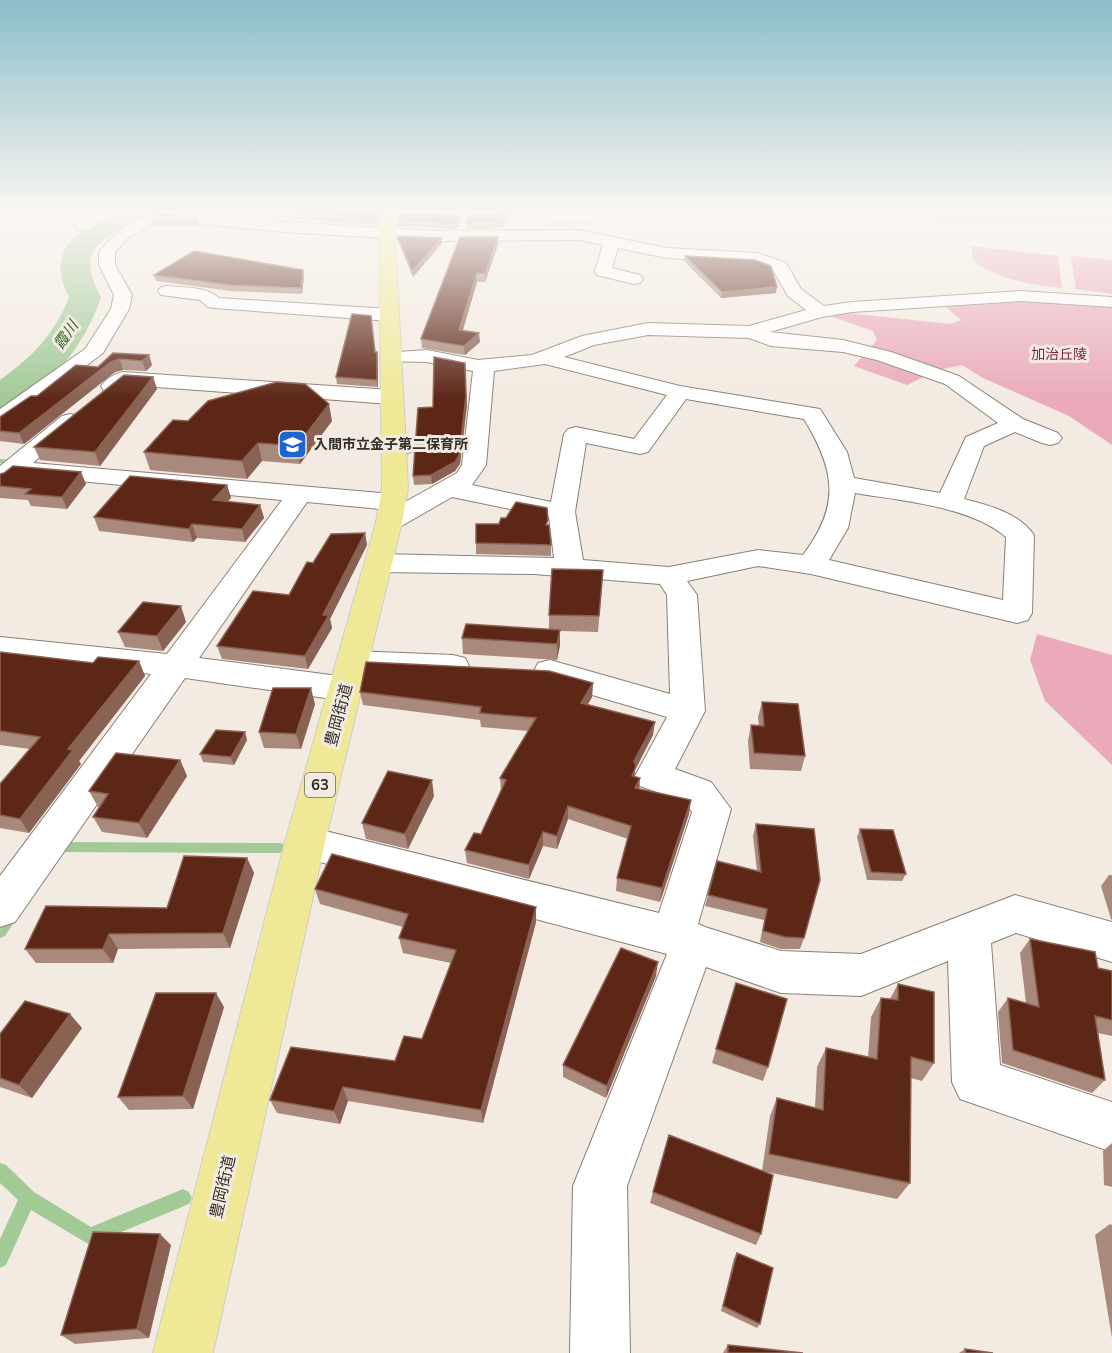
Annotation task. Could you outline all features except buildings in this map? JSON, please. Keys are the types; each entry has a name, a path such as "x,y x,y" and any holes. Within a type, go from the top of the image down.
{"main road":[{"name":"豊岡街道","path":"183,1353 305,842 391,512 395,488 389,273"}],"street":[{"path":"0,419 93,353 120,309 123,295 111,273"},
{"path":"611,273 634,279"},
{"path":"783,273 794,292 820,312"},
{"path":"167,291 205,295 214,303 389,315"},
{"path":"390,357 427,356 484,365 535,361 589,340 648,329 750,332 820,312 852,307 1021,296 1112,302"},
{"path":"750,332 771,340 843,346 884,356 952,380 1015,424 1050,438"},
{"path":"544,358 680,392 812,414 837,458 842,483 841,511 830,539 811,565"},
{"path":"6,473 300,494 391,512 466,478 474,465 484,365"},
{"path":"6,473 123,378 392,397"},
{"path":"570,568 562,512 576,434 640,447 680,392"},
{"path":"949,503 974,442 1015,424"},
{"path":"379,563 448,562 669,576 758,558 811,565 1017,614 1020,535 1014,527 1002,520 949,503 842,483"},
{"path":"448,488 562,512"},
{"path":"0,909 300,494"},
{"path":"600,1353 600,1186 683,939 712,809 698,792 653,776 688,711 682,594 669,576"},
{"path":"0,647 174,666 350,676 481,668"},
{"path":"515,669 550,671 688,711"},
{"path":"305,842 683,939 781,972 861,975 1016,914 1112,942"},
{"path":"969,933 977,1082 1112,1127"}],"green space":[{"path":"1060,273 1062,288 1027,283 995,274"},
{"path":"1074,273 1112,273 1112,294 1076,289"},
{"name":"加治丘陵","path":"1035,298 1112,305 1112,445 1069,416 983,378 962,365 938,370 907,385 854,366 877,340 873,331 830,316 847,313 951,324 961,320 946,307"},
{"path":"1037,634 1112,655 1112,765 1045,701 1030,660"}],"waterway":[{"name":"霞川","path":"0,397 41,366 72,329 85,297 75,278 75,273"},
{"path":"394,457 428,445"},
{"path":"0,461 18,463"},
{"path":"58,847 279,848"},
{"path":"0,932 11,916"},
{"path":"0,1171 28,1198"},
{"path":"0,1259 28,1198"},
{"path":"28,1198 90,1236 183,1198"}],"place":[{"name":"入間市立金子第二保育所","path":"293,444"}]}
